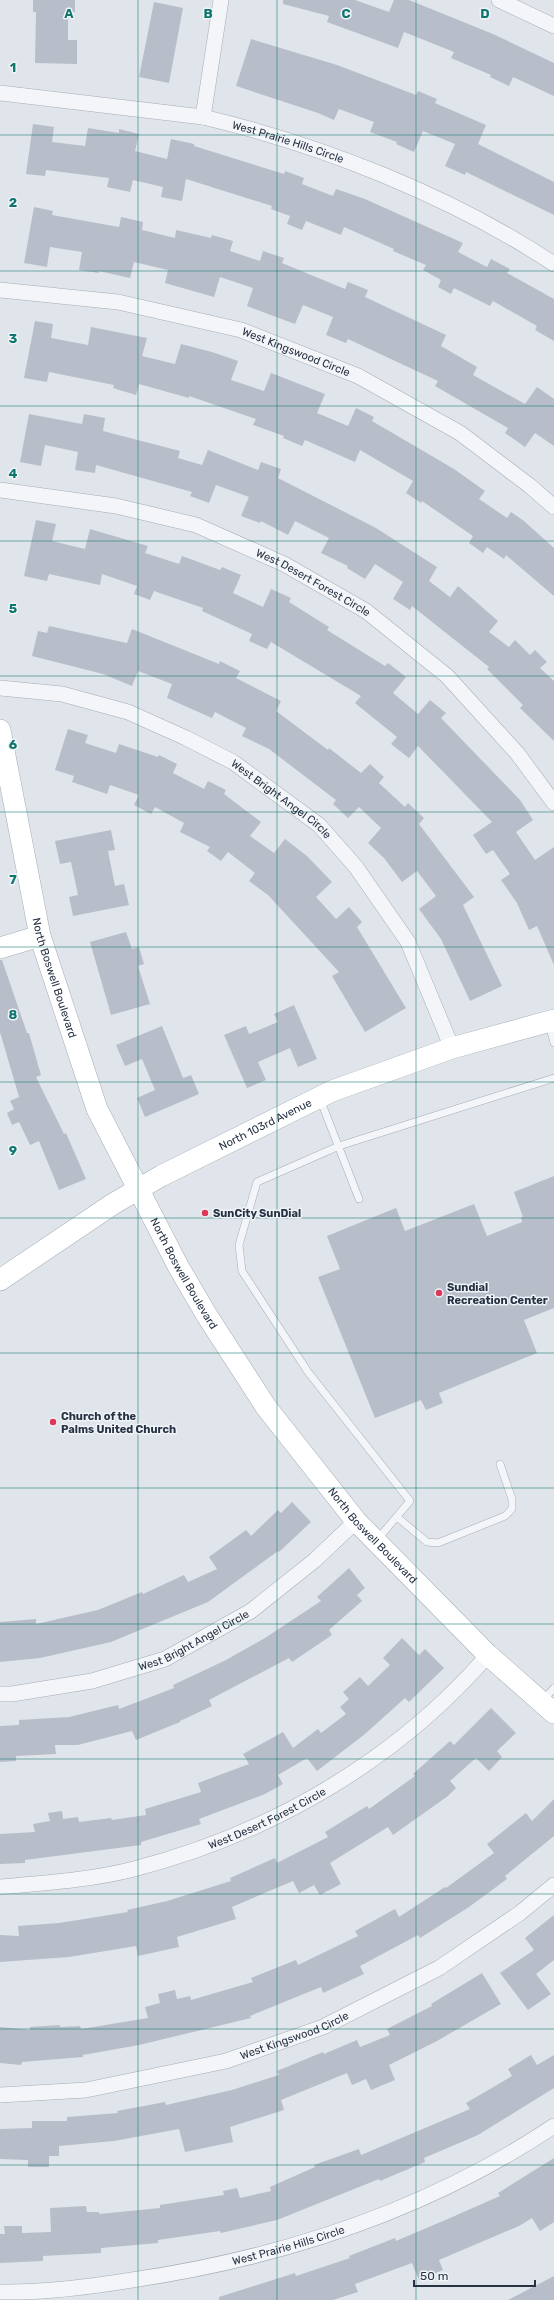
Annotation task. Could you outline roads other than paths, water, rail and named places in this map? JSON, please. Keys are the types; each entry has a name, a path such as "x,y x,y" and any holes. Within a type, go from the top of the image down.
{"street":[{"path":"203,117 221,0"},
{"path":"499,0 554,26"},
{"name":"West Prairie Hills Circle","path":"0,93 203,117 338,157 402,184 490,226 554,264"},
{"name":"West Kingswood Circle","path":"0,290 118,302 241,330 351,373 460,433 554,507"},
{"name":"West Desert Forest Circle","path":"0,490 116,506 196,525 284,564 366,611 447,676 518,753 554,803"},
{"name":"West Bright Angel Circle","path":"0,688 62,694 128,712 186,738 233,762 319,824 356,867 408,942 452,1048"},
{"name":"North Boswell Boulevard","path":"0,730 40,936 97,1109 192,1291 231,1354 279,1424 356,1521 488,1656 550,1701"},
{"path":"0,948 40,936"},
{"name":"North 103rd Avenue","path":"0,1280 67,1234 138,1190 319,1097 452,1048 551,1021"},
{"name":"West Bright Angel Circle","path":"0,1694 12,1694 92,1680 165,1659 251,1611 315,1560 356,1521"},
{"name":"West Desert Forest Circle","path":"0,1887 76,1881 134,1869 213,1845 278,1817 370,1763 462,1686 488,1656"},
{"name":"West Kingswood Circle","path":"0,2095 86,2090 226,2061 323,2027 438,1968 520,1913 554,1885"},
{"name":"West Prairie Hills Circle","path":"0,2292 91,2287 193,2272 264,2255 357,2225 443,2189 515,2152 554,2126"}],"lane":[{"path":"551,1021 554,1043"},
{"path":"375,1541 410,1501 308,1372 242,1271 239,1245 257,1182 339,1146 554,1078"},
{"path":"319,1097 359,1199"},
{"path":"396,1517 427,1542 438,1543 505,1516 512,1509 512,1499 500,1464"}],"place":[{"name":"SunCity SunDial","path":"205,1213"},
{"name":"Sundial Recreation Center","path":"439,1293"},
{"name":"Church of the Palms United Church","path":"53,1422"}]}
